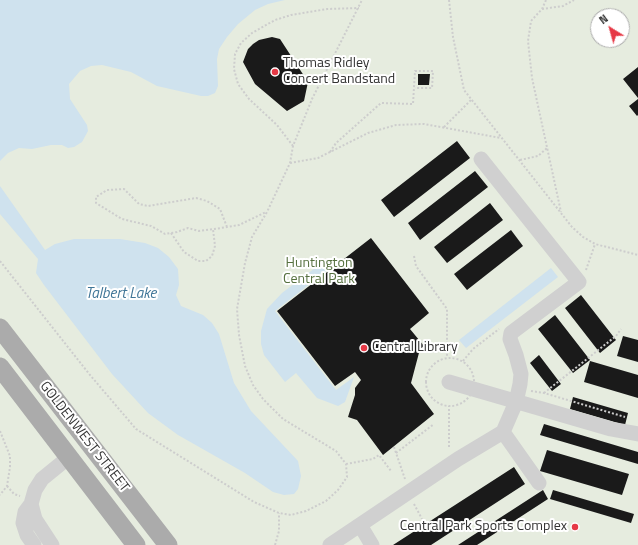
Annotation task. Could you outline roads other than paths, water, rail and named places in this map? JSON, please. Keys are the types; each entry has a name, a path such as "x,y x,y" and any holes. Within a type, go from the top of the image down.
{"main road":[{"name":"GOLDENWEST STREET","path":"0,328 168,545"},
{"name":"GOLDENWEST STREET","path":"0,367 136,545"}],"lane":[{"path":"330,545 458,459 503,432 516,402 521,374 510,339 511,333 579,282 480,159"},
{"path":"449,382 611,429 638,434"},
{"path":"503,432 539,483"},
{"path":"34,545 27,535 23,523 25,512 42,479 69,457"},
{"path":"31,502 34,519 52,545"},
{"path":"360,525 372,545"}],"water":[{"path":"0,0 285,0 268,4 255,10 238,24 227,37 219,49 217,59 218,86 215,93 208,96 201,96 157,86 131,72 102,65 91,66 80,71 69,84 70,99 87,125 88,131 82,142 74,147 68,148 62,145 51,145 32,149 19,148 8,153 0,161"},
{"name":"Talbert Lake","path":"0,186 45,250 55,244 74,239 120,239 145,243 158,248 169,257 178,269 179,285 176,295 181,306 203,315 212,323 219,334 234,383 251,411 298,461 301,476 298,489 294,494 284,495 273,492 245,473 178,435 148,413 112,374 36,273 38,259 0,214"},
{"path":"327,259 333,266 275,311 336,390 354,377 345,402 338,406 317,398 296,373 285,382 264,355 261,344 261,331 267,309 282,293"},
{"path":"551,268 558,277 466,348 459,340"}],"place":[{"name":"Thomas Ridley Concert Bandstand","path":"275,72"},
{"name":"Central Library","path":"364,348"},
{"name":"Central Park Sports Complex","path":"575,527"}],"park label":[{"name":"Huntington Central Park","path":"319,272"}]}
